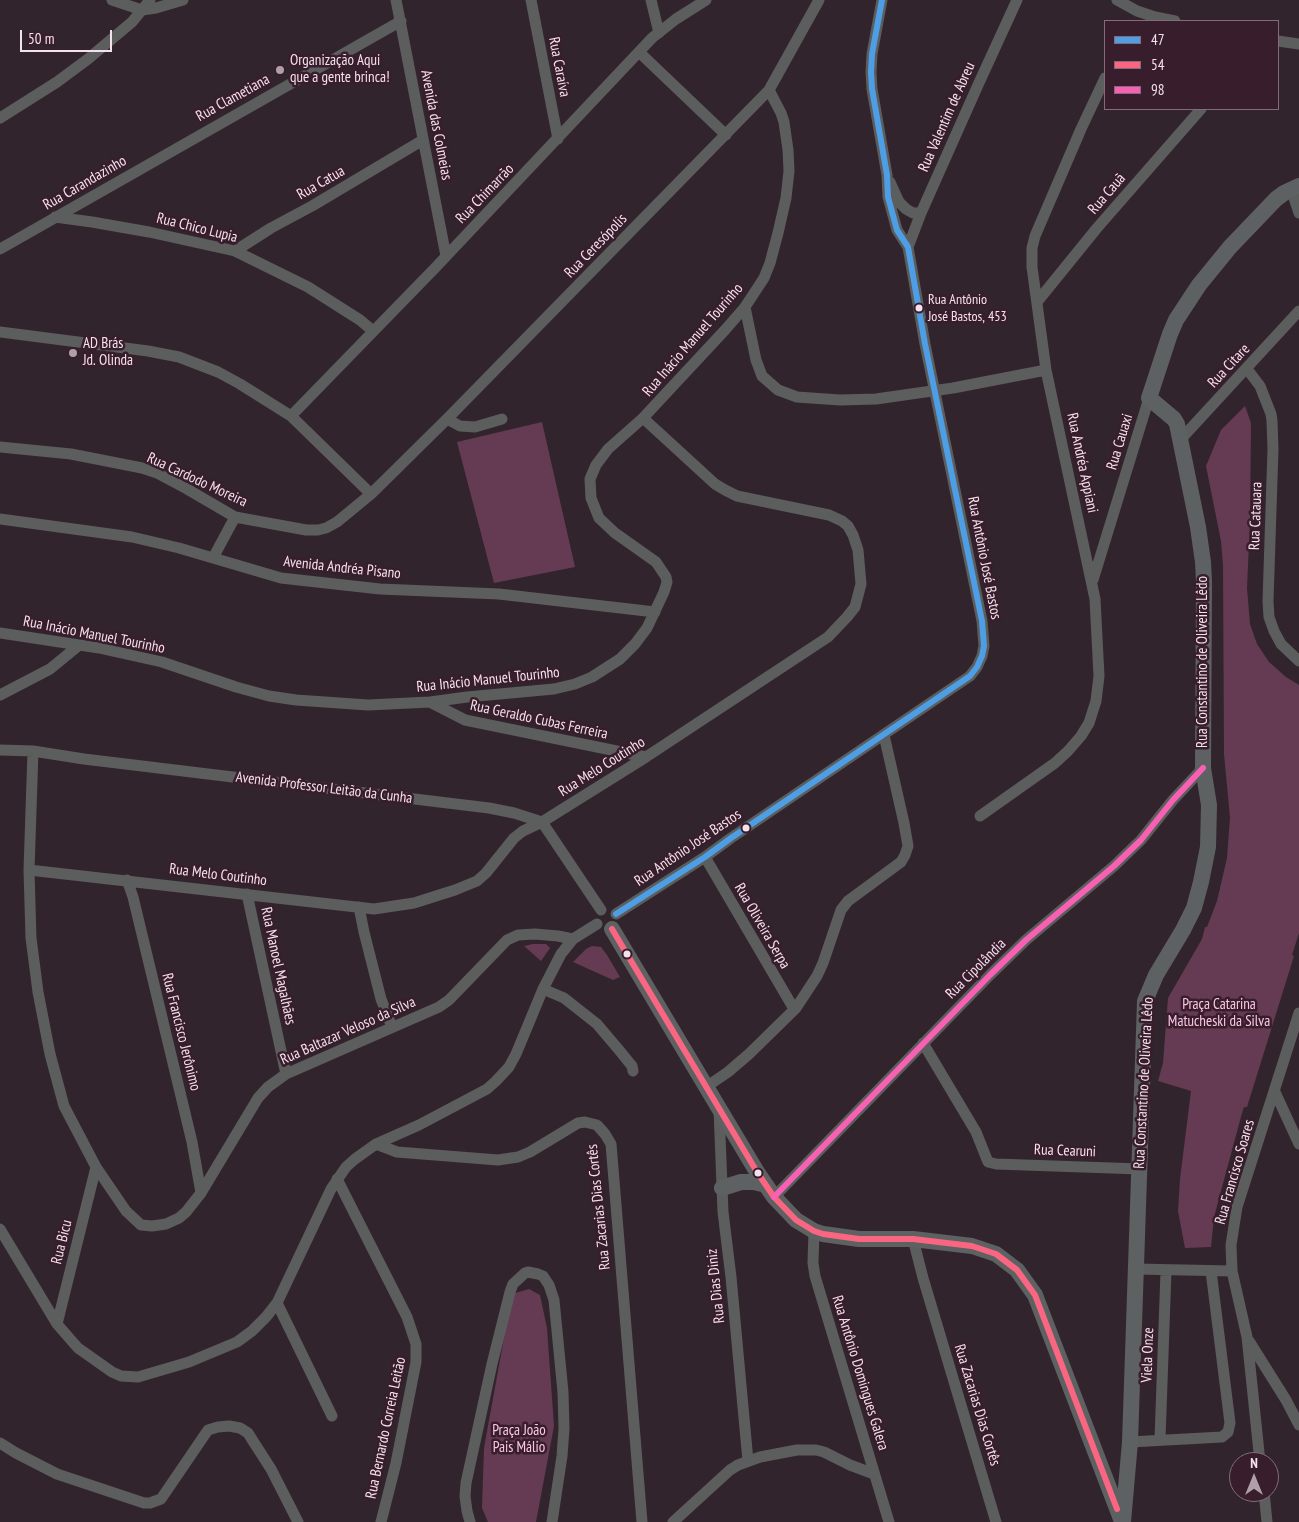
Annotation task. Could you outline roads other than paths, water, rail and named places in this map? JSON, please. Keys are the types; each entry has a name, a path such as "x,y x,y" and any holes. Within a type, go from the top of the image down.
{"street":[{"path":"112,0 142,10 183,0"},
{"path":"0,118 57,82 120,34 150,0"},
{"name":"Avenida das Colmeias","path":"396,0 446,256"},
{"name":"Rua Caraíva","path":"531,0 558,139"},
{"path":"651,0 659,33"},
{"name":"Rua Chimarrão","path":"291,416 558,139 639,52 676,19 706,0"},
{"name":"Rua Ceresópolis","path":"371,494 448,419 769,90 819,0"},
{"name":"Rua Antônio José Bastos","path":"608,922 970,676 982,656 984,646 982,622 908,247 897,230 888,197 887,175 872,89 871,72 872,54 882,0"},
{"name":"Rua Valentim de Abreu","path":"908,247 921,213 1017,0"},
{"path":"1117,0 1134,16 1170,20"},
{"name":"Rua Clametiana","path":"184,143 400,21"},
{"path":"1279,41 1299,44"},
{"path":"639,52 726,135"},
{"name":"Rua Andréa Appiani","path":"980,816 1068,751 1081,736 1096,701 1099,676 1096,599 1046,370 1032,267 1032,248 1035,236 1104,80"},
{"name":"Rua Inácio Manuel Tourinho","path":"0,634 99,648 162,662 269,696 296,700 368,705 430,702 554,689 575,684 592,677 620,659 628,652 646,628 655,612 667,582 665,574 656,562 606,526 599,518 594,506 590,479 600,459 608,449 643,418 731,324 760,285 770,264 786,198 789,171 784,122 769,90"},
{"name":"Rua Cauã","path":"1037,302 1097,228 1200,110"},
{"name":"Rua Catua","path":"235,251 270,228 312,206 423,140"},
{"name":"Rua Carandazinho","path":"0,249 184,143"},
{"name":"Rua Antônio José Bastos","path":"887,175 899,202 906,210 921,213"},
{"path":"1149,398 1162,353 1176,320 1199,285 1230,247 1276,199 1295,188 1299,213"},
{"name":"Rua Chico Lupia","path":"54,217 149,232 235,251 308,287 360,320 372,331"},
{"path":"745,307 758,368 762,376 769,384 786,394 797,397 859,400 935,391 1046,370"},
{"name":"Rua Citare","path":"1181,439 1299,311"},
{"path":"0,332 125,347 179,358 218,372 291,416 371,494"},
{"name":"Rua Catauara","path":"1247,369 1260,386 1272,421 1269,617 1281,644 1299,661"},
{"name":"Rua Constantino de Oliveira Lêdo","path":"1122,1522 1130,1442 1146,1001 1148,991 1156,975 1194,908 1208,847 1209,805 1203,768 1203,572 1198,527 1177,424 1174,419 1149,398"},
{"name":"Rua Cauaxi","path":"1092,581 1149,398"},
{"name":"Rua Melo Coutinho","path":"29,870 374,909 414,903 477,881 486,873 514,838 523,831 542,822 646,757 828,637 855,607 861,584 860,563 848,526 829,515 737,496 715,484 643,418"},
{"path":"448,419 460,426 475,427 502,419"},
{"name":"Rua Cardodo Moreira","path":"0,447 71,454 142,468 188,488 235,517 306,530 326,528 337,522 371,494"},
{"path":"213,558 235,517"},
{"name":"Avenida Andréa Pisano","path":"0,519 132,538 179,548 281,578 380,589 499,594 655,612"},
{"path":"0,695 50,669 78,646"},
{"name":"Rua Geraldo Cubas Ferreira","path":"430,702 465,720 646,757"},
{"path":"706,1087 749,1054 794,1010 816,976 841,910 848,901 901,862 905,855 908,846 904,822 884,735"},
{"name":"Avenida Professor Leitão da Cunha","path":"0,750 33,750 93,760 489,808 514,813 542,822"},
{"name":"Rua Baltazar Veloso da Silva","path":"33,750 29,870 31,938 38,992 50,1054 64,1106 96,1167 126,1211 140,1224 152,1226 166,1224 179,1218 186,1212 201,1192 258,1098 268,1087 286,1074 439,1007 449,1000 507,940 518,936 535,934 573,939"},
{"name":"Rua Cipolândia","path":"770,1191 1026,940 1114,866 1141,840 1173,800 1203,768"},
{"path":"542,822 600,910"},
{"name":"Rua Oliveira Serpa","path":"705,857 794,1010"},
{"name":"Rua Francisco Jerônimo","path":"127,880 135,906 192,1142 201,1192"},
{"name":"Rua Manoel Magalhães","path":"247,894 286,1074"},
{"path":"359,907 381,999 392,1027"},
{"path":"0,1229 57,1324 78,1348 112,1372 121,1376 138,1377 189,1362 237,1342 262,1322 277,1303 337,1179 346,1167 376,1144 436,1116 486,1089 496,1081 509,1066 516,1054 543,989 561,954 573,939 608,922 612,910 606,908 600,910 596,917 608,922 757,1172 770,1191 796,1220 814,1232 822,1234 859,1239 913,1239 972,1246 996,1254 1017,1270 1035,1296 1122,1522"},
{"path":"543,989 564,998 597,1024 632,1066 633,1071"},
{"name":"Rua Francisco Soares","path":"1259,1452 1247,1337 1232,1271 1231,1245 1237,1207 1299,1013"},
{"name":"Rua Cearuni","path":"923,1043 976,1132 988,1162 996,1164 1140,1169"},
{"path":"1275,1092 1299,1144"},
{"name":"Rua Dias Diniz","path":"720,1109 723,1212 748,1461"},
{"name":"Rua Zacarias Dias Cortês","path":"376,1144 396,1152 498,1160 518,1157 530,1152 578,1123 585,1122 597,1125 605,1134 611,1144 642,1522"},
{"name":"Rua Bicu","path":"57,1324 96,1167"},
{"name":"Rua Bernardo Correia Leitão","path":"337,1179 407,1317 416,1344 416,1362 396,1463 381,1522"},
{"path":"722,1188 741,1182 754,1182 770,1191"},
{"name":"Rua Antônio Domingues Galera","path":"814,1232 813,1263 815,1276 889,1522"},
{"name":"Rua Zacarias Dias Cortês","path":"913,1239 996,1522"},
{"path":"1136,1269 1232,1271"},
{"name":"Viela Onze","path":"1160,1439 1166,1271"},
{"path":"1130,1442 1222,1437 1229,1429 1230,1423 1211,1271"},
{"path":"470,1522 465,1496 466,1484 492,1364 513,1284 528,1272 543,1276 554,1300 562,1382 564,1429 552,1522"},
{"path":"277,1303 332,1416"},
{"path":"1247,1337 1286,1400 1299,1425"},
{"path":"0,1443 16,1454 57,1474 150,1504 161,1499 208,1430 229,1426 240,1428 248,1433 253,1441 298,1522"},
{"path":"673,1522 730,1470 760,1456 797,1450 816,1450 874,1474"},
{"path":"1265,1502 1267,1522"}],"place":[{"name":"Organização Aqui que a gente brinca!","path":"280,70"},
{"name":"Rua Antônio José Bastos, 453","path":"919,308"},
{"name":"AD Brás Jd. Olinda","path":"73,353"}],"park label":[{"name":"Praça Catarina Matucheski da Silva","path":"1219,1014"},
{"name":"Praça João Pais Málio","path":"519,1440"}]}
